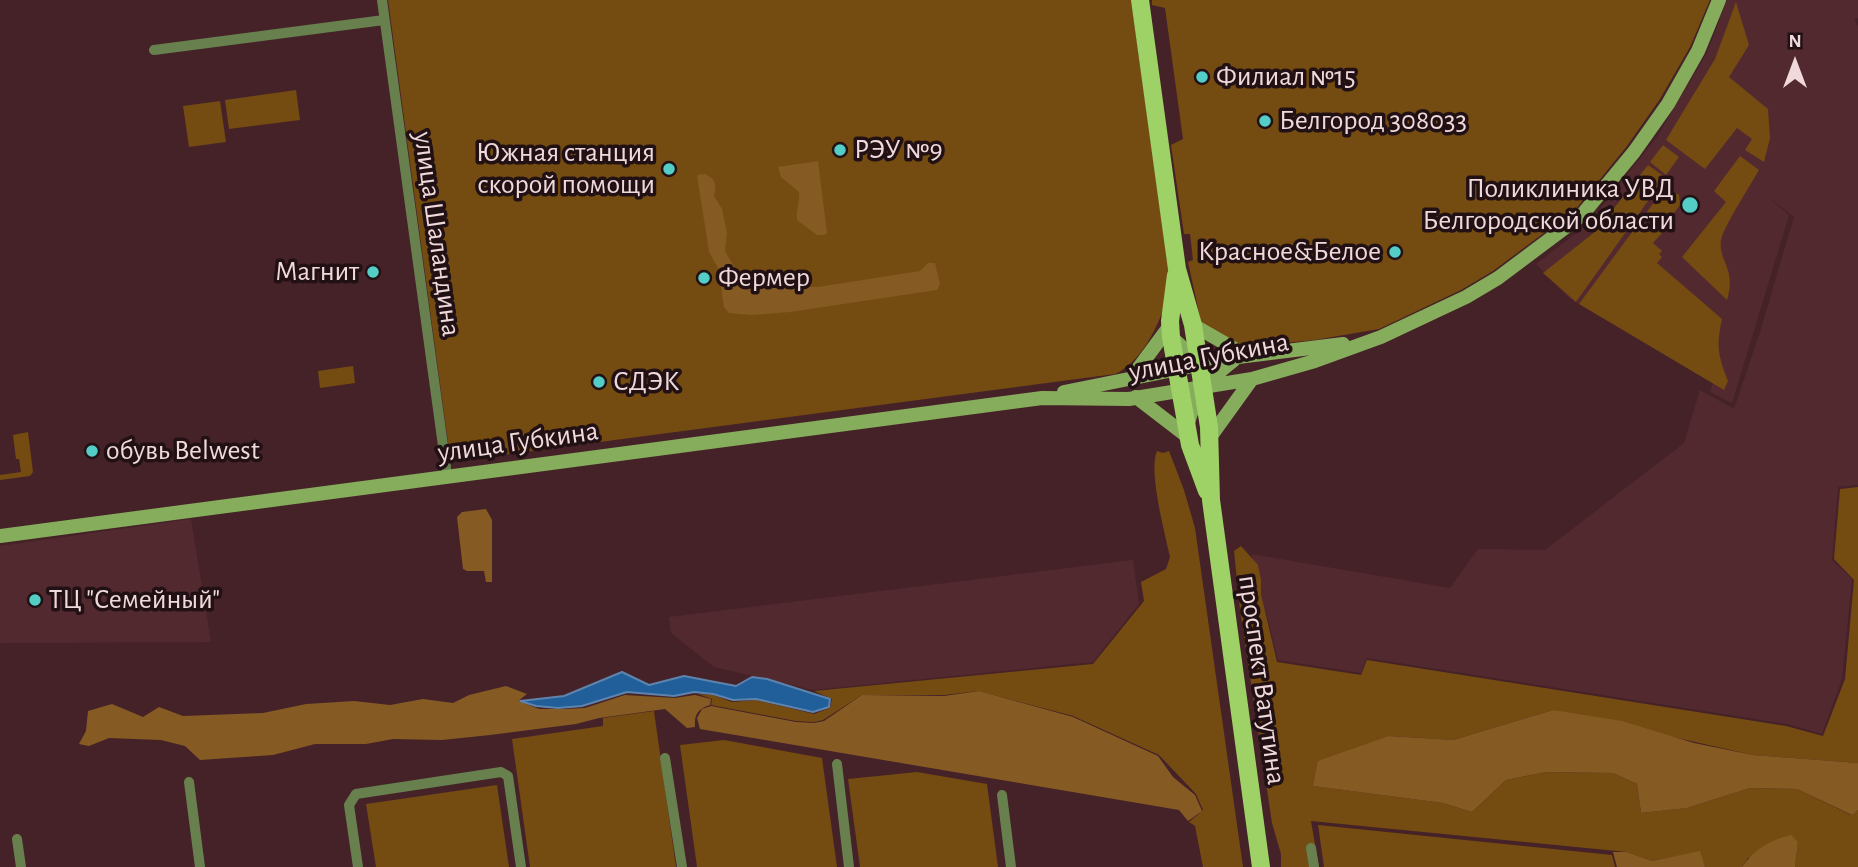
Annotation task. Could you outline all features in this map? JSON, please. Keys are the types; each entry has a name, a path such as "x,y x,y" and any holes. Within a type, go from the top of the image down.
{"main road":[{"name":"проспект Ватутина","path":"1140,0 1177,269 1194,328 1187,362 1172,386 1188,433 1205,469 1261,867"},
{"name":"улица Губкина","path":"1204,388 1315,361 1381,337 1466,297 1497,278 1582,215 1634,152 1668,104 1698,51 1719,0"},
{"name":"проспект Ватутина","path":"1177,269 1170,332 1204,388 1210,432 1205,469"},
{"path":"1138,376 1170,332 1185,341 1194,328 1242,356"},
{"name":"улица Губкина","path":"0,536 1042,398 1187,362 1322,348 1381,337"},
{"path":"1188,433 1198,420 1210,432 1248,379 1236,375 1233,369 1242,356"},
{"path":"1188,433 1204,388 1242,356"},
{"path":"1138,376 1172,386 1204,388"},
{"path":"1138,376 1150,384 1149,390 1140,396 1188,433"},
{"name":"улица Губкина","path":"1042,398 1140,396 1172,386"}],"street":[{"name":"улица Шаландина","path":"382,0 447,475"},
{"path":"154,50 384,20"},
{"path":"665,758 682,867"},
{"path":"837,764 849,867"},
{"path":"358,867 349,805 356,794 501,772 508,776 521,867"},
{"path":"188,782 200,867"},
{"path":"1002,795 1011,867"},
{"path":"17,839 21,867"},
{"path":"1311,848 1314,867"}],"shaded area":[{"path":"388,0 1131,0 1169,272 1160,319 1138,355 1115,374 456,461 449,450"},
{"path":"1152,0 1710,0 1690,47 1660,99 1627,146 1576,209 1493,271 1461,290 1379,329 1315,340 1244,347 1201,322 1188,262 1193,260 1190,234 1184,234 1171,145 1183,139 1165,8 1152,5"},
{"path":"1727,0 1858,0 1858,18 1854,19 1858,26 1858,485 1838,487 1832,560 1852,579 1842,679 1822,734 1787,724 1367,658 1361,673 1278,660 1251,554 1450,588 1478,549 1545,550 1684,443 1700,390 1734,409 1794,217 1763,193 1789,215 1732,403 1710,392 1713,383 1569,298 1536,264 1588,224 1657,137 1707,53"},
{"path":"1736,2 1749,45 1729,77 1768,109 1770,138 1764,162 1745,150 1752,139 1737,128 1705,169 1666,140 1715,59"},
{"path":"296,90 300,120 229,129 225,100"},
{"path":"220,101 226,142 189,147 183,106"},
{"path":"1663,145 1679,157 1666,175 1650,162"},
{"path":"1740,156 1759,170 1721,240 1730,280 1727,300 1682,257 1726,202 1714,191"},
{"path":"818,161 827,233 824,235 817,235 797,220 799,192 781,177 778,167"},
{"path":"1648,165 1665,177 1576,302 1543,273 1596,231"},
{"path":"705,174 715,183 714,196 722,209 727,233 725,251 739,275 769,286 818,287 920,271 928,263 935,263 940,284 937,290 790,312 751,315 729,313 724,307 718,268 709,252 697,175"},
{"path":"1665,187 1679,195 1680,205 1670,218 1641,220"},
{"path":"1672,222 1653,243 1662,251 1659,254 1662,257 1657,263 1722,319 1719,351 1728,381 1724,390 1579,304 1638,224"},
{"path":"353,366 355,383 320,388 318,371"},
{"path":"28,432 33,472 30,476 0,480 0,475 21,472 19,459 16,459 13,435"},
{"path":"1157,451 1169,451 1195,528 1243,867 1203,867 1195,826 1189,822 1203,810 1196,794 1159,755 1073,716 978,691 944,695 862,695 823,720 796,721 711,705 712,699 698,694 713,695 732,702 756,700 814,714 830,708 832,699 814,691 1093,664 1144,601 1141,582 1166,569 1170,557 1156,487"},
{"path":"1858,487 1858,763 1753,755 1553,710 1453,740 1389,736 1314,786 1443,803 1472,812 1506,780 1546,772 1613,773 1637,784 1641,813 1687,808 1750,788 1797,789 1851,815 1858,810 1858,867 1795,867 1798,842 1748,858 1742,867 1705,867 1699,852 1652,861 1627,852 1311,821 1319,867 1281,867 1240,610 1234,551 1241,546 1258,565 1261,594 1277,662 1361,675 1367,660 1786,726 1823,736 1845,679 1854,580 1834,559 1840,489"},
{"path":"486,509 492,520 492,582 486,582 484,571 463,569 457,517 462,512"},
{"path":"191,519 211,642 0,643 0,546"},
{"path":"1133,560 1139,604 1093,662 813,690 714,667 671,633 669,617"},
{"path":"506,686 527,694 518,701 539,709 585,708 625,695 675,698 695,695 711,699 710,705 698,713 695,727 687,728 665,709 490,735 442,740 393,739 366,744 315,744 273,755 200,760 185,746 161,740 109,738 89,746 79,744 86,731 88,711 112,704 143,717 159,707 183,716 263,713 306,704 354,701 390,705 423,699 453,703 469,695"},
{"path":"979,691 1073,717 1158,756 1173,777 1195,795 1202,811 1188,821 1179,810 700,729 697,718 702,709 711,706 814,723 824,721 862,695 944,696"},
{"path":"1553,710 1622,721 1694,743 1753,755 1858,763 1858,810 1852,815 1797,789 1750,788 1687,808 1641,813 1637,784 1613,773 1546,772 1506,780 1472,812 1443,803 1313,786 1318,761 1389,736 1453,740"},
{"path":"654,711 676,867 530,867 512,739 603,726 603,718"},
{"path":"724,740 822,758 837,867 697,867 680,745"},
{"path":"917,772 987,784 998,867 860,867 848,779"},
{"path":"497,785 509,867 376,867 366,804"},
{"path":"1318,825 1612,855 1615,867 1324,867"},
{"path":"1791,835 1798,842 1795,867 1742,867 1764,846"},
{"path":"1700,851 1705,867 1617,867 1613,852 1627,852 1652,861"}],"water":[{"path":"622,672 649,685 684,676 736,686 752,677 767,679 830,699 829,707 813,712 756,699 733,700 694,692 674,696 627,692 582,706 558,708 520,701 564,696"}],"place":[{"name":"Филиал №15","path":"1202,77"},
{"name":"Белгород 308033","path":"1265,121"},
{"name":"РЭУ №9","path":"840,150"},
{"name":"Южная станция скорой помощи","path":"669,169"},
{"name":"Поликлиника УВД Белгородской области","path":"1690,205"},
{"name":"Красное&Белое","path":"1395,252"},
{"name":"Магнит","path":"373,272"},
{"name":"Фермер","path":"704,278"},
{"name":"СДЭК","path":"599,382"},
{"name":"обувь Belwest","path":"92,451"},
{"name":"ТЦ \"Семейный\"","path":"35,600"}]}
